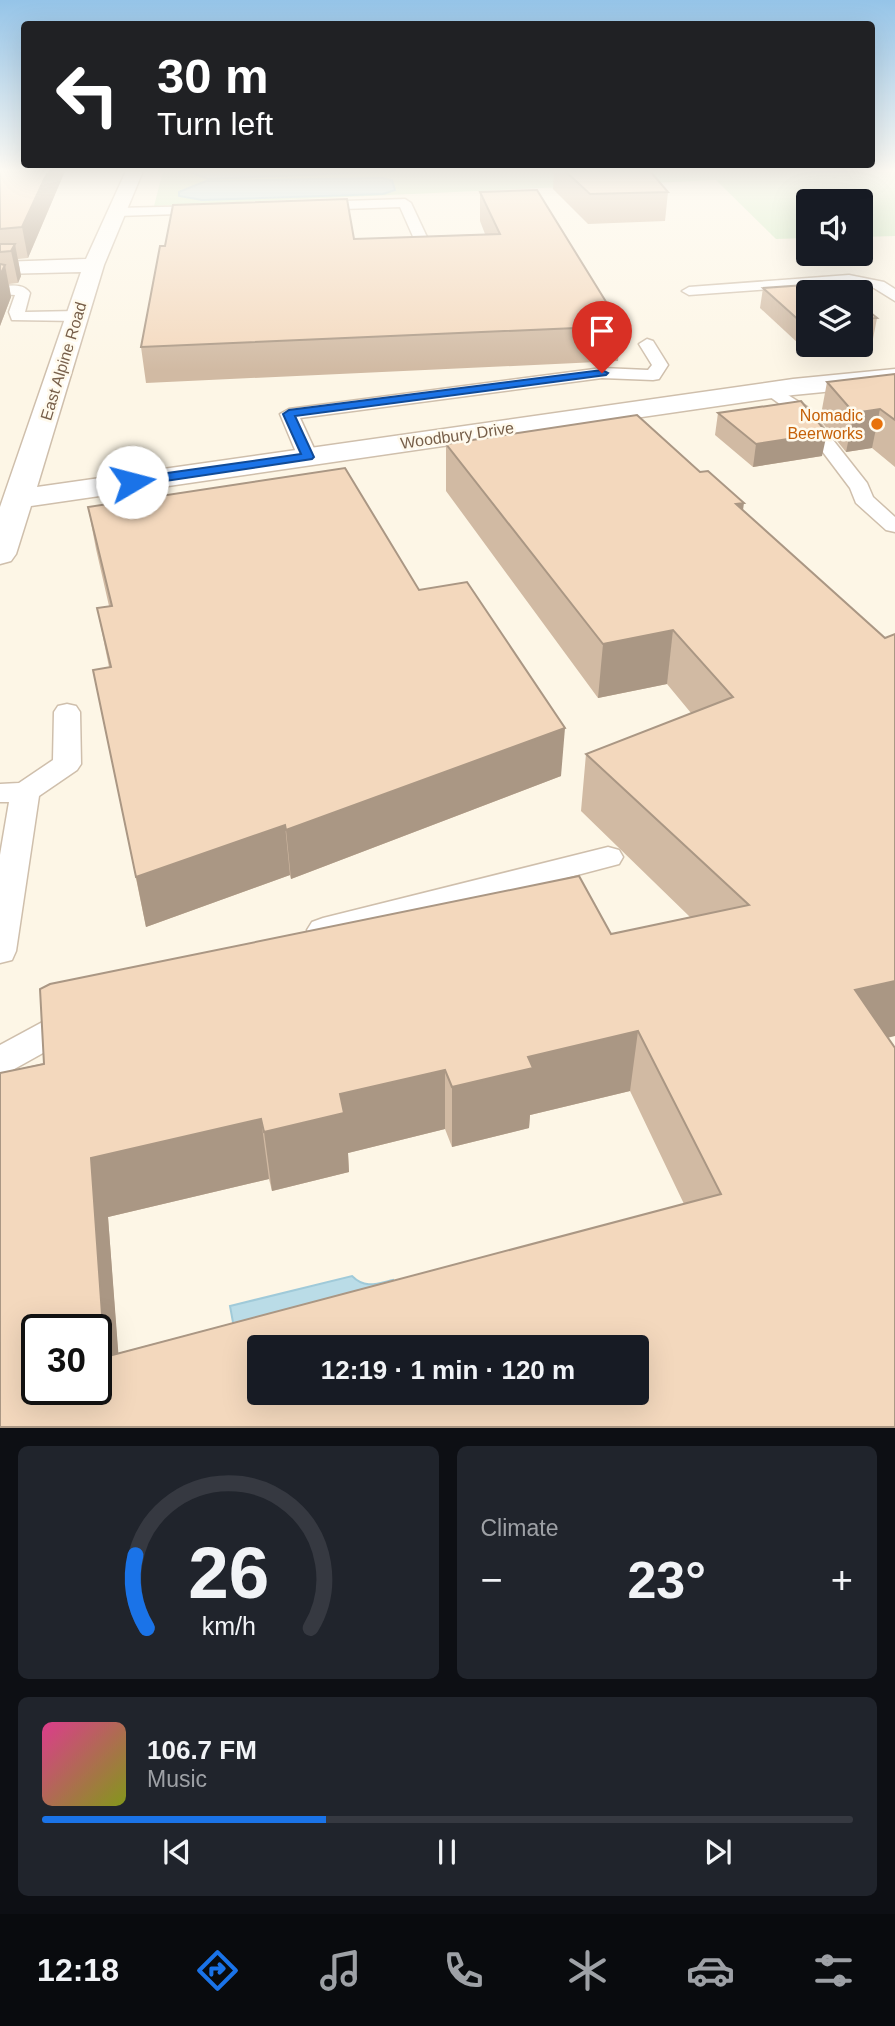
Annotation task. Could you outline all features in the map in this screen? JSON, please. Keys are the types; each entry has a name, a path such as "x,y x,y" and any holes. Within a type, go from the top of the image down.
{"street":[{"name":"East Alpine Road","path":"0,554 94,265 106,238"},
{"path":"0,268 94,265"},
{"name":"Woodbury Drive","path":"20,498 308,457 442,447 627,420 772,390 895,377"}],"lane":[{"path":"420,238 426,250"},
{"path":"689,291 849,279 879,285 895,296"},
{"path":"0,290 18,290 23,293 18,317 78,316"},
{"path":"308,457 289,414 602,373 653,375 660,365 647,344"},
{"path":"772,390 801,411 860,488 863,499 893,527"},
{"path":"0,951 13,793 67,764 67,712"},
{"path":"298,936 608,857"},
{"path":"0,1062 104,1001"}],"water":[{"path":"352,1276 366,1284 393,1280 404,1323 334,1335 247,1335 247,1360 241,1366 230,1306"}],"building":[{"path":"167,238 566,238 621,326 141,347 160,246 165,246"},
{"path":"0,244 15,244 11,251 0,252"},
{"path":"796,286 796,318 763,288"},
{"path":"895,374 895,420 880,409 854,413 827,382"},
{"path":"801,401 827,433 756,444 718,413"},
{"path":"637,415 700,472 708,471 744,503 736,504 885,638 895,634 895,981 855,990 895,1048 895,1427 0,1427 0,1073 44,1064 40,989 50,984 579,876 611,934 749,905 586,754 733,697 673,630 603,644 446,444","holes":["638,1031 721,1194 112,1355 112,1405 21,1405 21,1314 102,1314 91,1158 261,1119 264,1132 344,1113 340,1094 445,1070 452,1087 533,1068 528,1057"]},
{"path":"345,468 419,590 467,582 565,728 286,830 285,825 136,877 93,670 111,667 97,608 112,606 88,507"}],"place":[{"name":"Nomadic Beerworks","path":"877,424"}],"route":[{"path":"132,482 308,457 289,414 602,373"}]}
